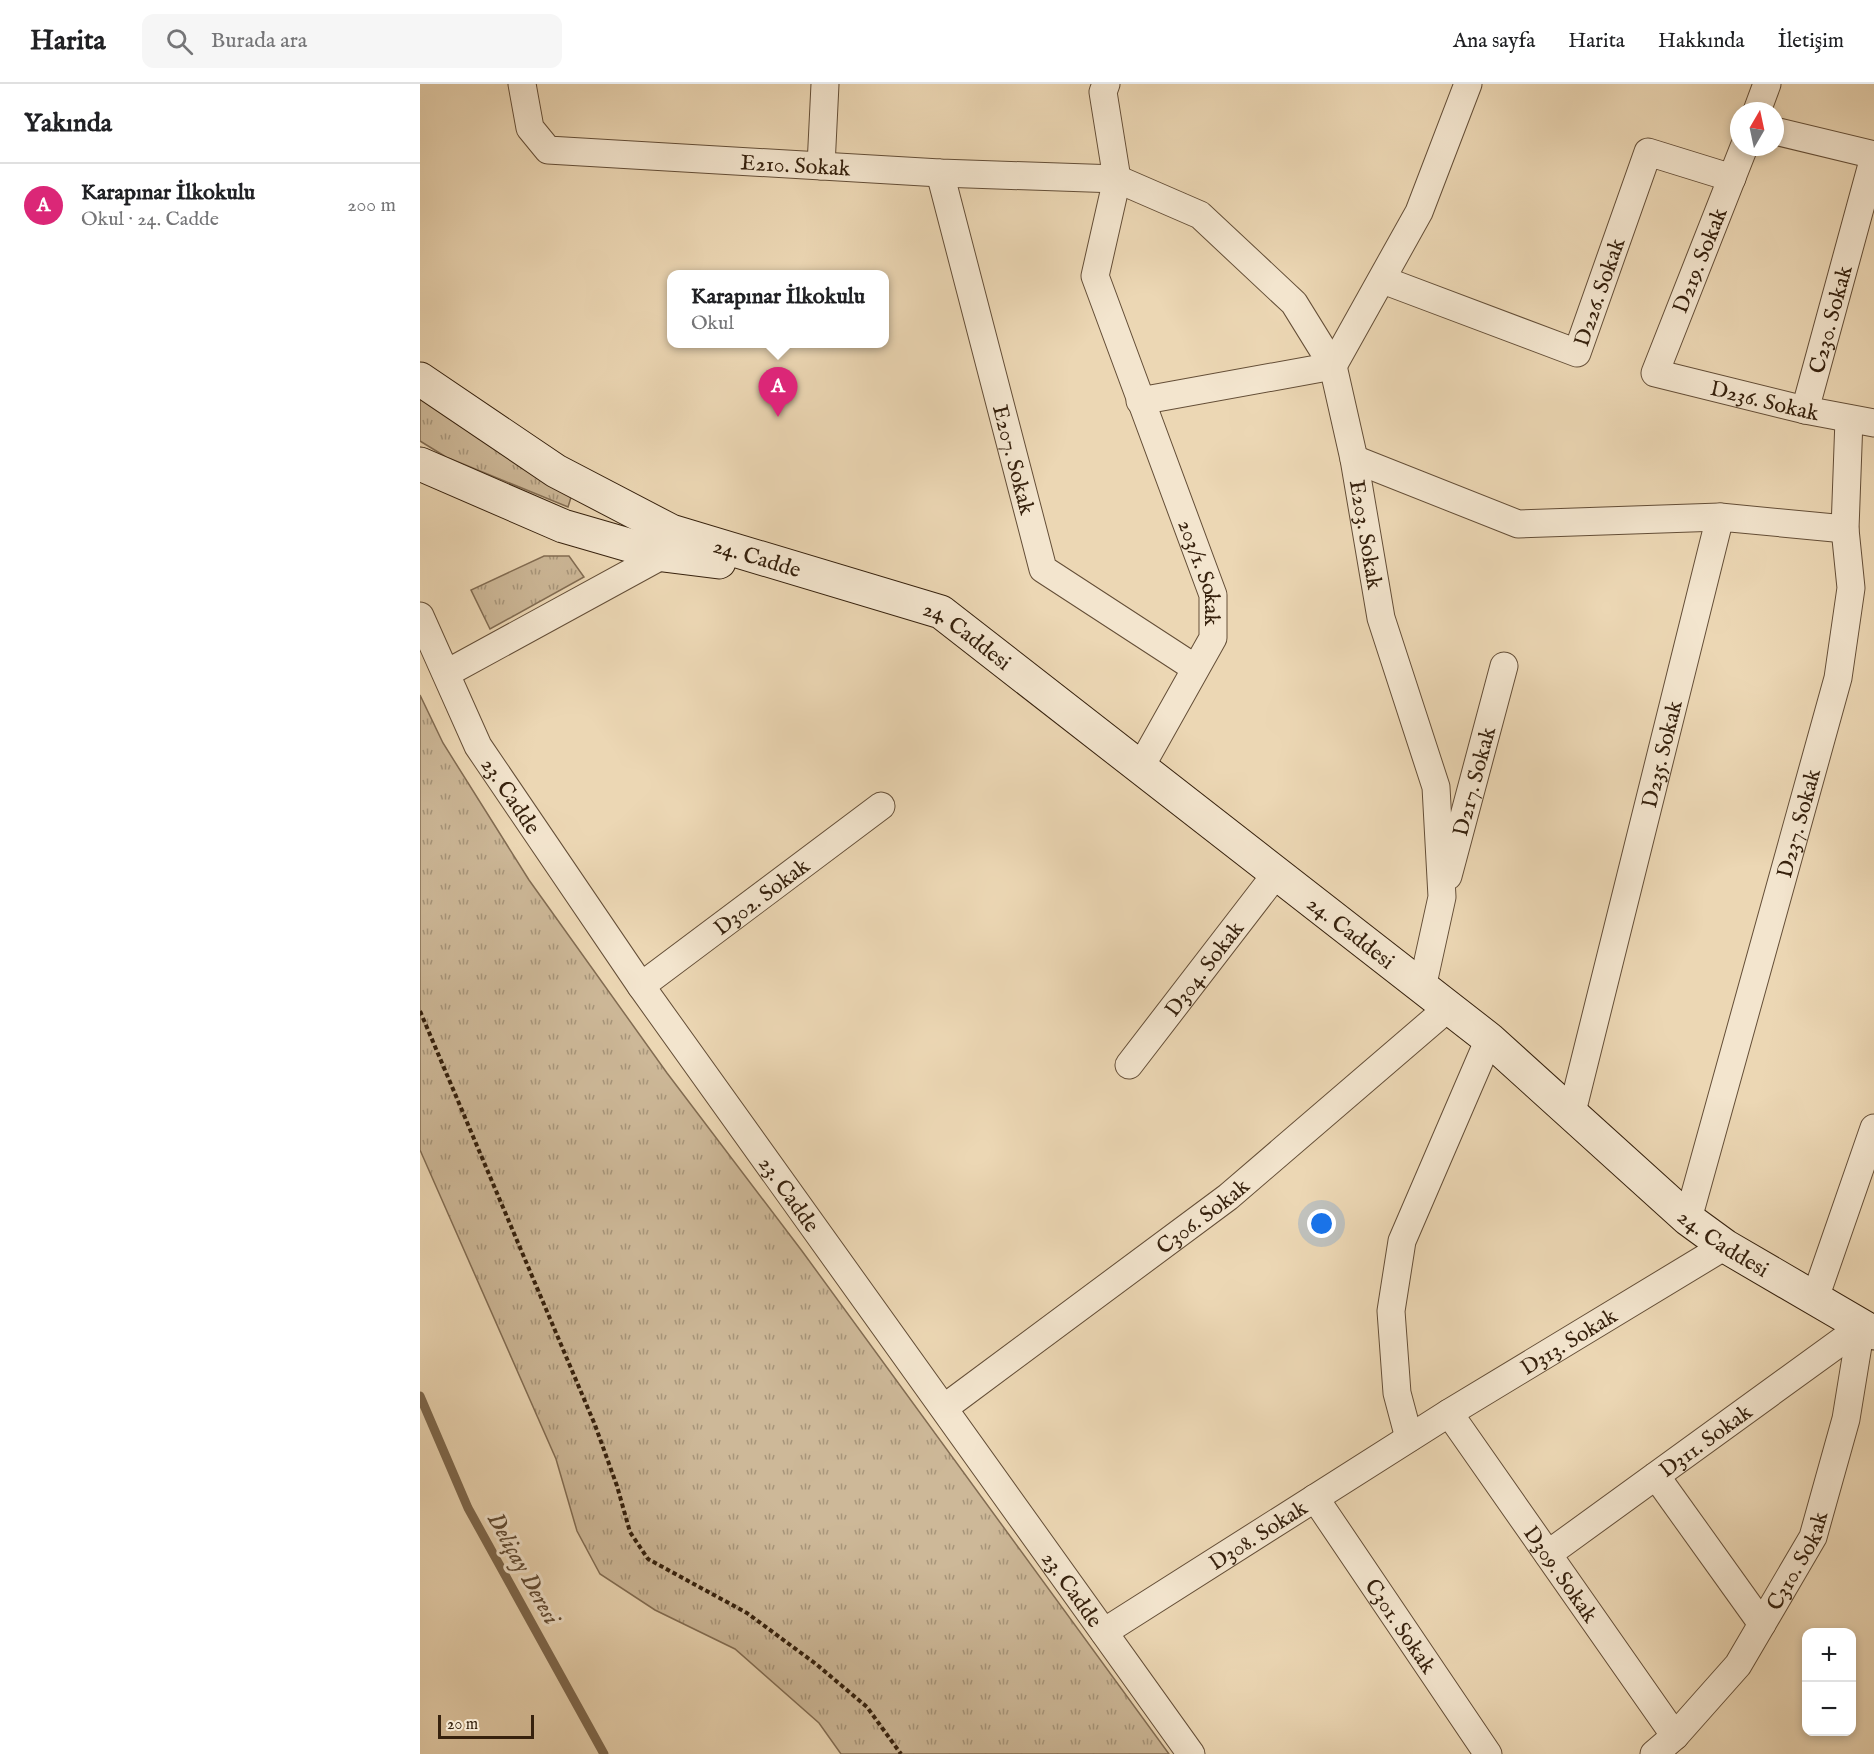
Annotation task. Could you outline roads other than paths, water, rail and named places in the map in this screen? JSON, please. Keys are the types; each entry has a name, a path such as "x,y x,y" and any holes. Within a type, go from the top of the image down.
{"street":[{"name":"E210. Sokak","path":"522,84 530,129 548,150 940,173 1117,179"},
{"path":"821,166 825,84"},
{"path":"1106,84 1104,92 1117,179"},
{"path":"1140,401 1333,366 1419,213 1468,84"},
{"path":"1760,102 1767,84"},
{"path":"1784,133 1874,156"},
{"name":"D226. Sokak","path":"1383,280 1577,353 1648,152 1732,178"},
{"name":"D219. Sokak","path":"1655,373 1741,156"},
{"name":"C230. Sokak","path":"1805,410 1874,156"},
{"name":"E207. Sokak","path":"940,173 1043,569 1195,668"},
{"name":"E203. Sokak","path":"1117,179 1200,215 1294,303 1333,366 1354,459 1381,618 1436,787 1442,897 1422,987"},
{"name":"203/1. Sokak","path":"1117,179 1095,276 1213,595 1214,638 1140,768"},
{"name":"D236. Sokak","path":"1655,373 1805,410 1862,421"},
{"name":"24. Cadde","path":"420,379 667,543"},
{"name":"D237. Sokak","path":"1688,1219 1838,678 1851,588 1845,528 1862,421"},
{"path":"1354,459 1518,524 1720,517 1845,528"},
{"name":"24. Cadde","path":"420,464 563,526 667,543 806,573"},
{"name":"D235. Sokak","path":"1572,1112 1720,517"},
{"path":"447,674 667,543"},
{"name":"24. Caddesi","path":"806,573 941,612 1489,1039 1688,1219 1725,1246 1868,1330"},
{"name":"23. Cadde","path":"420,616 478,746 641,986 1191,1754"},
{"name":"D217. Sokak","path":"1442,897 1504,666"},
{"name":"D302. Sokak","path":"641,986 881,806"},
{"name":"D304. Sokak","path":"1129,1065 1276,874"},
{"name":"C306. Sokak","path":"944,1408 1228,1197 1448,1008"},
{"path":"1409,1438 1397,1393 1391,1311 1402,1241 1489,1039"},
{"path":"1815,1298 1874,1128"},
{"name":"D313. Sokak","path":"1409,1438 1725,1246"},
{"name":"D311. Sokak","path":"1548,1554 1656,1476 1868,1330"},
{"name":"C310. Sokak","path":"1654,1754 1675,1736 1738,1665 1813,1537 1868,1330"},
{"name":"D309. Sokak","path":"1449,1413 1675,1736"},
{"name":"D308. Sokak","path":"1104,1632 1409,1438"},
{"path":"1656,1476 1762,1624"},
{"name":"C301. Sokak","path":"1315,1498 1488,1754"}],"waterway":[{"name":"Deliçay Deresi","path":"420,1396 468,1508 604,1754"}],"place":[{"name":"Karapınar İlkokulu","path":"778,417"}]}
